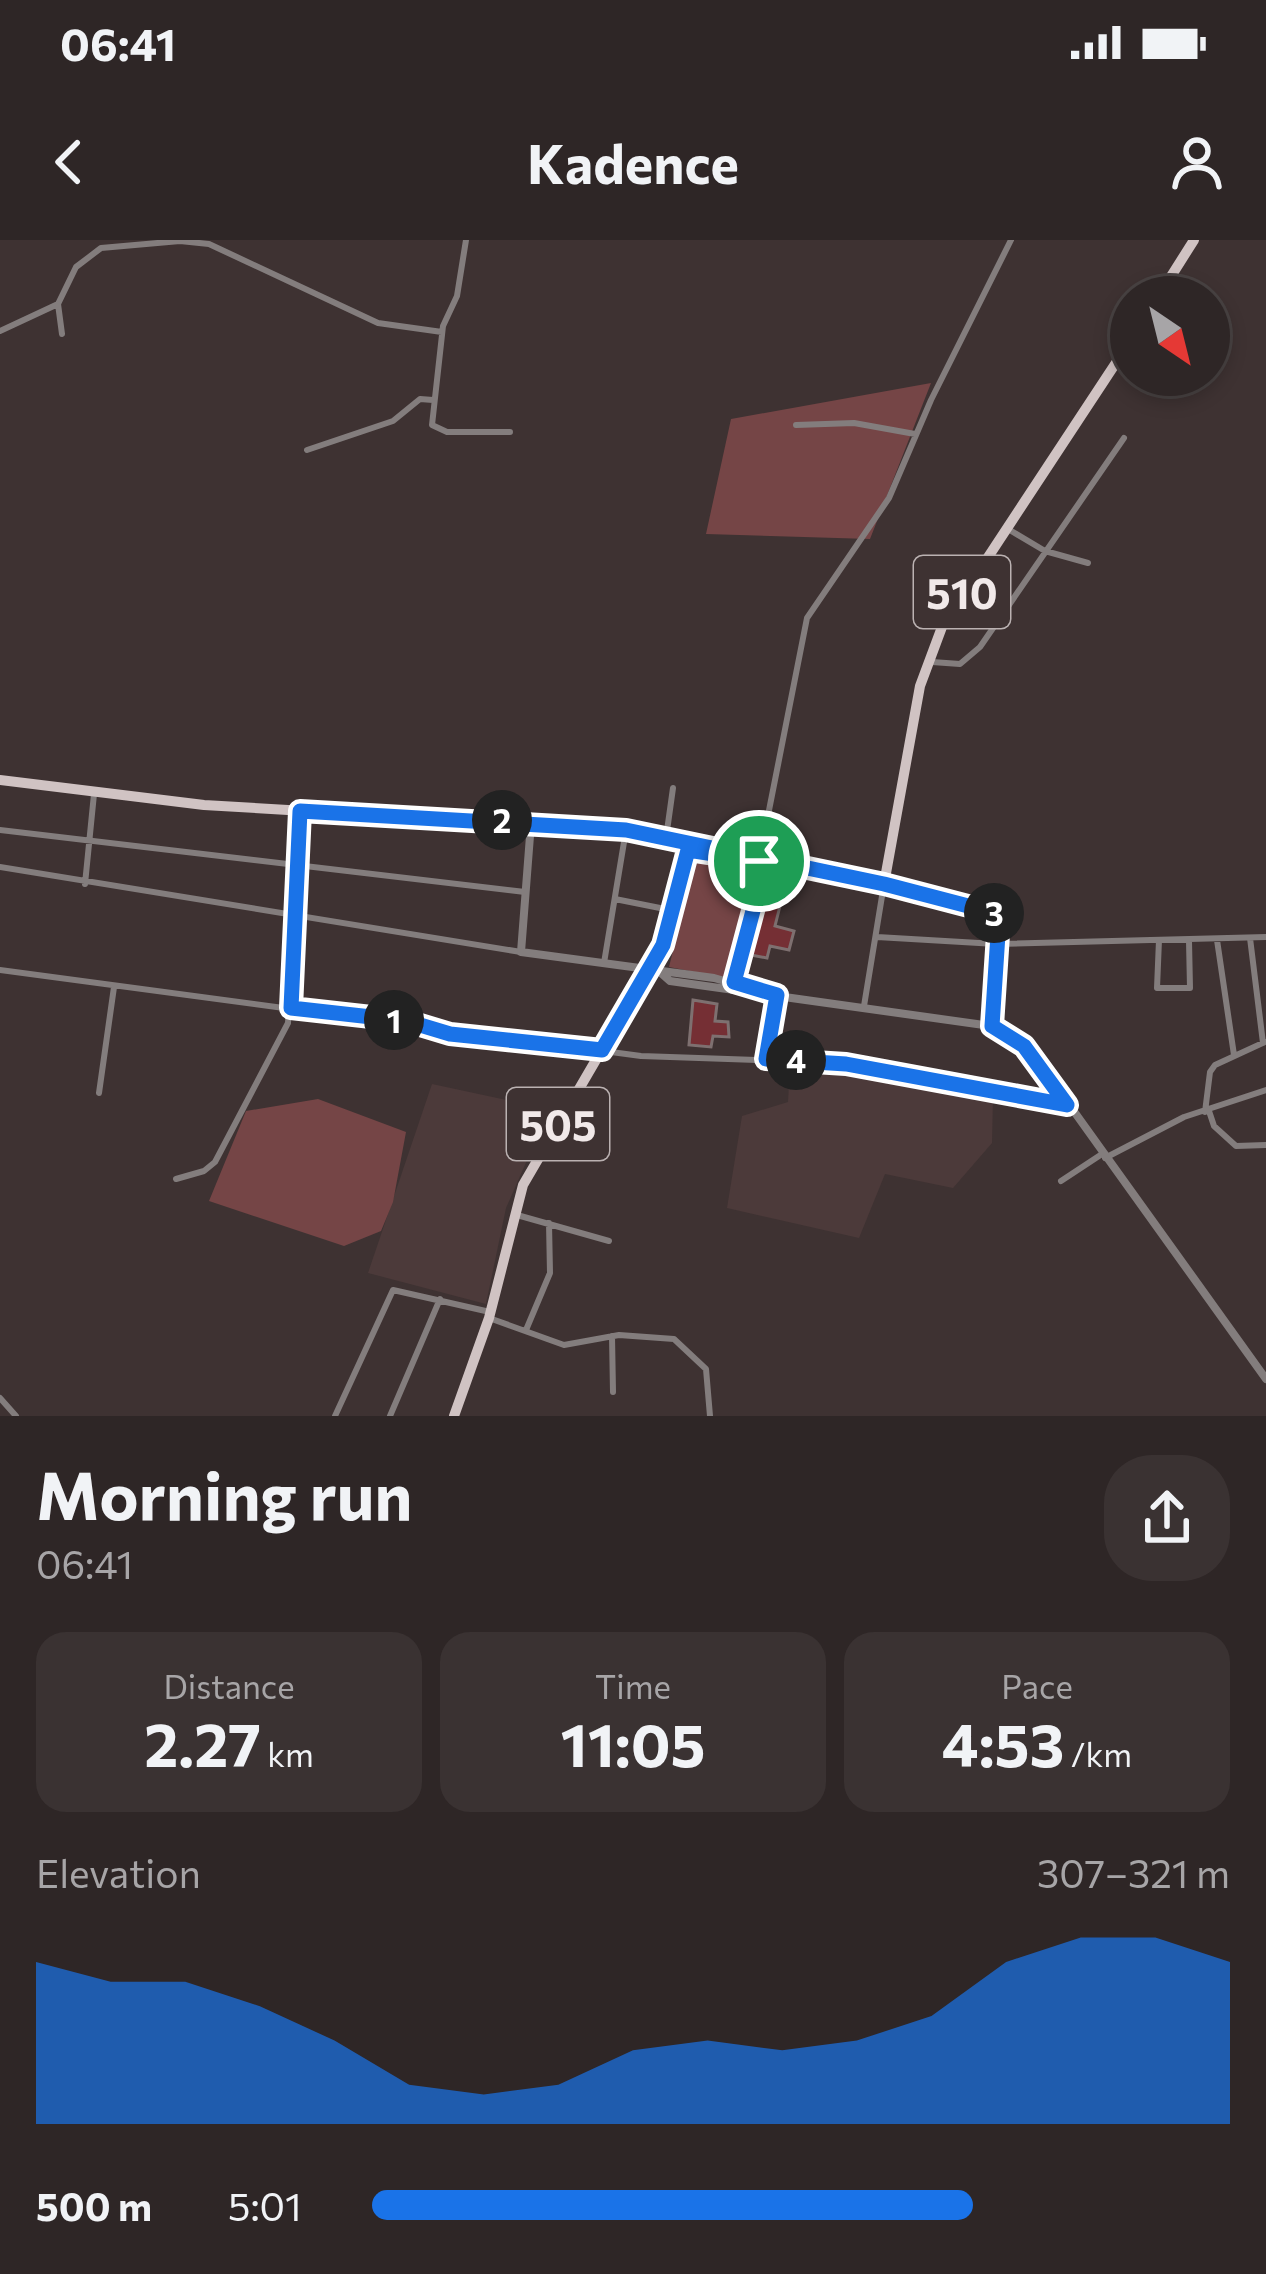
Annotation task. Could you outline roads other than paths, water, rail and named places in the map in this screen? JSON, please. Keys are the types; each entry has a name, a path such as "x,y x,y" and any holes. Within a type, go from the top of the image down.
{"main road":[{"path":"1172,276 1194,240"},
{"name":"510","path":"884,884 928,661 960,594 1110,371"},
{"path":"0,780 94,794 300,811 626,830 688,848 884,884"},
{"name":"505","path":"454,1416 489,1315 514,1214 536,1160 655,972 688,848"}],"street":[{"path":"62,334 58,304 76,267 101,248 180,240 209,244 378,323 442,332"},
{"path":"466,240 457,296 442,332 432,425 510,432"},
{"path":"732,986 763,861 807,618 889,498 915,434 1011,240"},
{"path":"0,332 58,304"},
{"path":"307,450 393,421 419,399 433,400"},
{"path":"796,424 854,423 915,434"},
{"path":"928,661 960,664 970,657 1124,439"},
{"path":"1005,527 1045,551 1088,563"},
{"path":"666,838 673,788"},
{"path":"85,884 94,794"},
{"path":"176,1179 204,1172 215,1162 288,1023 300,811"},
{"path":"521,952 531,822"},
{"path":"0,830 525,892"},
{"path":"604,964 626,830"},
{"path":"0,867 773,995 992,1026 1024,1046 1266,1379"},
{"path":"864,1006 884,884 995,913 999,919 992,1026"},
{"path":"614,899 672,910"},
{"path":"877,937 996,944 1266,937"},
{"path":"1250,938 1264,1043 1234,1055 1210,1072 1207,1112 1214,1126 1236,1146 1266,1145"},
{"path":"1159,940 1157,988 1190,988 1189,940"},
{"path":"1217,940 1234,1055"},
{"path":"0,970 407,1021 450,1034 679,1059 846,1064 1067,1105"},
{"path":"99,1093 114,987"},
{"path":"766,1059 773,995"},
{"path":"1061,1181 1184,1117 1266,1090"},
{"path":"514,1214 609,1241"},
{"path":"526,1330 550,1273 548,1223"},
{"path":"347,1416 336,1414 393,1289 440,1298 565,1345 612,1336 680,1342 706,1370 710,1416"},
{"path":"390,1416 440,1298"},
{"path":"612,1336 613,1392"},
{"path":"0,1397 16,1416"}]}
